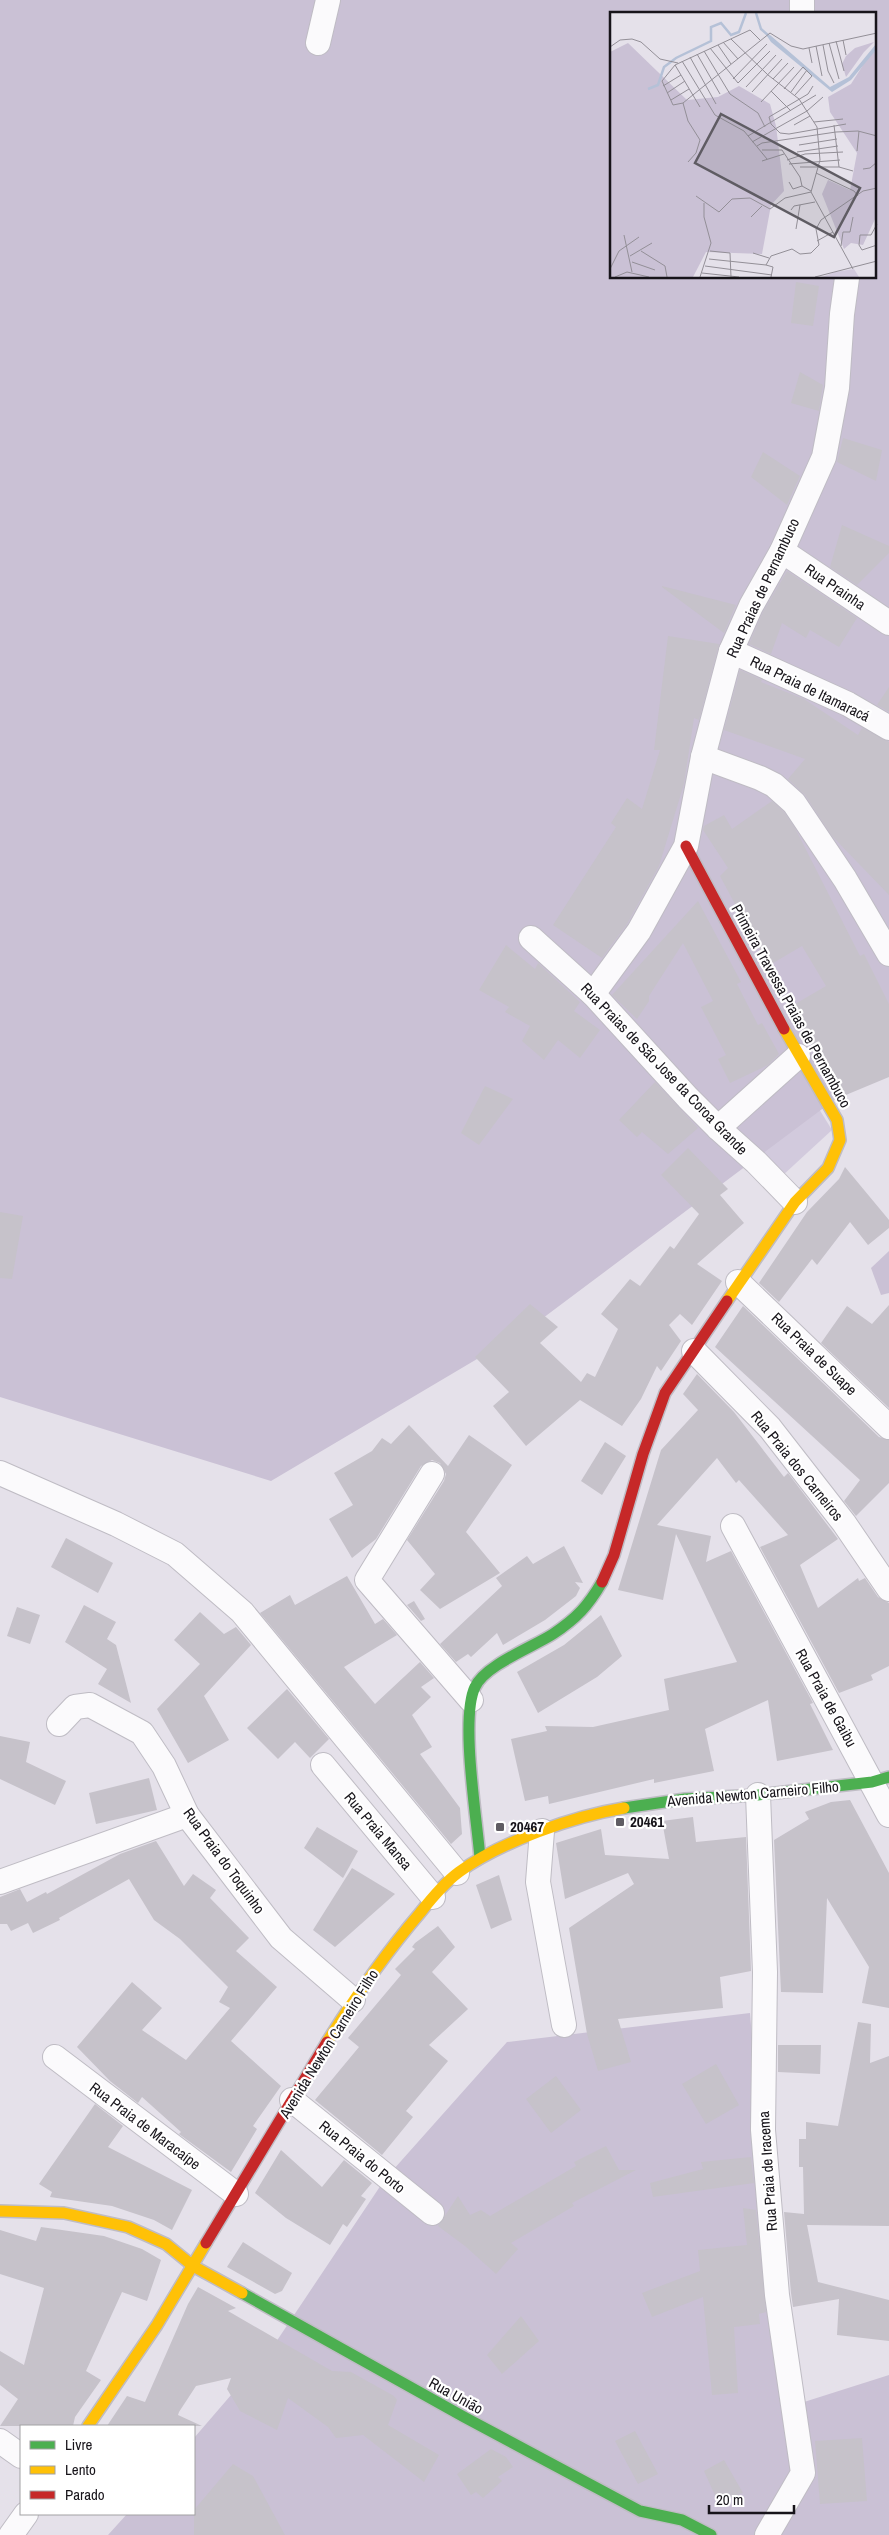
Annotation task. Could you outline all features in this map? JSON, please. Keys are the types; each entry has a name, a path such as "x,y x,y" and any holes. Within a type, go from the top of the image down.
{"street":[{"path":"318,43 328,0"},
{"name":"Rua Praias de Pernambuco","path":"593,994 639,931 686,846 703,757 731,651 751,606 782,551 824,457 837,388 842,314 847,279"},
{"name":"Rua Prainha","path":"782,551 889,623"},
{"name":"Rua Praia de Itamaracá","path":"731,651 848,704 889,728"},
{"path":"703,757 774,785 794,803 845,879 889,954"},
{"name":"Primeira Travessa Praias de Pernambuco","path":"686,846 798,1056 837,1120 840,1140 828,1168 795,1202"},
{"name":"Rua Praias de São Jose da Coroa Grande","path":"531,938 593,994 718,1128 756,1162 795,1202"},
{"path":"718,1128 798,1056"},
{"path":"480,1858 468,1719 470,1700 479,1680 497,1666 554,1633 588,1606 604,1580 614,1555 643,1454 665,1393 738,1282 795,1202"},
{"name":"Rua Praia de Suape","path":"738,1282 889,1426"},
{"name":"Rua Praia dos Carneiros","path":"694,1351 770,1428 844,1523 889,1590"},
{"path":"0,1473 116,1524 175,1554 242,1612 457,1872"},
{"path":"432,1474 367,1580 470,1700"},
{"name":"Rua Praia de Gaibu","path":"733,1526 779,1613 881,1780 889,1815"},
{"name":"Rua Praia do Toquinho","path":"59,1724 75,1707 90,1705 142,1733 164,1766 187,1815 281,1938 353,2000"},
{"name":"Rua Praia Mansa","path":"323,1765 433,1897"},
{"name":"Avenida Newton Carneiro Filho","path":"89,2425 157,2326 353,2000 433,1897 457,1872 480,1858 542,1831 617,1809 685,1798 758,1795 881,1780"},
{"name":"Rua Praia de Iracema","path":"758,1795 764,1972 763,2130 777,2294 803,2473 768,2535"},
{"path":"0,1882 187,1815"},
{"path":"542,1831 538,1882 564,2025"},
{"name":"Rua Praia de Maracaípe","path":"55,2058 236,2194"},
{"name":"Rua Praia do Porto","path":"292,2100 432,2213"},
{"name":"Rua União","path":"0,2211 36,2211 82,2216 136,2229 167,2244 192,2266 640,2512 682,2520 711,2535"},
{"path":"0,2441 20,2455"},
{"path":"11,2535 25,2515"}],"shaded area":[{"path":"0,0 889,0 889,1059 531,1327 271,1481 0,1397"},
{"path":"795,1070 832,1130 782,1176 741,1125"},
{"path":"889,1251 889,1293 881,1295 871,1268"},
{"path":"750,2013 782,2409 889,2375 889,2535 108,2535 126,2515 195,2515 195,2437 274,2345 385,2179 507,2042"}],"building":[{"path":"796,282 819,286 813,326 791,323"},
{"path":"800,372 823,385 819,411 791,403"},
{"path":"843,438 882,450 876,481 837,462"},
{"path":"763,452 800,476 787,505 751,477"},
{"path":"842,525 889,546 889,553 857,585 830,567"},
{"path":"787,571 857,618 839,647 810,630 806,638 782,623 771,654 749,644 763,612"},
{"path":"662,587 736,605 724,633"},
{"path":"668,636 719,644 699,720 694,718 684,784 659,866 627,924 602,958 553,925 616,827 611,823 627,798 642,809 660,750 654,750"},
{"path":"740,670 762,680 761,682 804,699 858,735 862,728 889,742 889,895 832,836 805,795 788,779 805,759 724,730"},
{"path":"889,687 889,712 877,705"},
{"path":"772,801 784,812 795,828 860,956 864,954 889,1004 889,1077 841,1097 790,1007 826,986 802,946 768,966 720,876 728,868 703,830 704,826 724,815 732,829"},
{"path":"698,901 741,982 737,984 758,1025 762,1023 779,1054 768,1065 730,1083 718,1059 726,1055 701,1007 713,1001 683,943 649,996 649,1001 637,1019 612,995"},
{"path":"506,945 535,969 538,963 580,1002 574,1011 600,1030 580,1058 558,1040 544,1060 522,1041 530,1026 505,1012 509,1007 479,990"},
{"path":"655,1082 698,1128 668,1154 642,1132 637,1137 619,1120"},
{"path":"485,1086 513,1099 479,1145 461,1133"},
{"path":"688,1148 728,1189 720,1195 744,1223 697,1264 722,1281 692,1325 680,1314 669,1325 681,1341 661,1371 657,1366 641,1399 622,1426 580,1400 526,1446 493,1406 509,1392 475,1357 530,1304 558,1327 540,1343 581,1382 587,1373 595,1377 618,1329 601,1314 630,1279 640,1286 670,1246 674,1249 699,1214 661,1175"},
{"path":"845,1167 889,1220 889,1228 868,1245 850,1222 817,1265 812,1259 779,1302 759,1283 807,1212 839,1179"},
{"path":"0,1212 23,1216 12,1279 0,1278"},
{"path":"889,1305 889,1408 821,1343 847,1306 872,1324"},
{"path":"743,1306 879,1437 889,1440 889,1483 856,1516 844,1501 860,1480 715,1347"},
{"path":"697,1374 734,1412 784,1477 788,1473 838,1539 800,1565 818,1608 858,1578 859,1581 865,1578 878,1597 889,1603 889,1666 871,1675 873,1680 839,1693 760,1547 788,1535 739,1480 736,1483 717,1458 657,1525 711,1536 706,1562 731,1551 813,1703 810,1704 833,1750 777,1761 768,1700 705,1729 714,1771 654,1783 654,1779 549,1804 548,1796 525,1801 511,1739 547,1731 545,1726 593,1727 669,1710 664,1679 737,1662 676,1534 663,1600 618,1590 661,1450 698,1410 683,1394"},
{"path":"409,1425 448,1466 469,1435 512,1465 466,1532 500,1573 440,1609 420,1590 435,1574 407,1540 444,1481 446,1474 440,1463 432,1460 421,1466 376,1539 352,1558 329,1519 353,1505 334,1473 372,1451 382,1438 391,1444"},
{"path":"605,1442 626,1456 602,1495 581,1481"},
{"path":"66,1538 113,1563 98,1593 51,1567"},
{"path":"564,1546 583,1583 575,1582 580,1588 576,1596 545,1620 503,1645 497,1633 471,1657 468,1654 456,1662 440,1644 502,1586 496,1578 527,1556 533,1564"},
{"path":"347,1576 375,1624 383,1619 397,1635 344,1667 375,1704 420,1662 434,1678 421,1687 431,1697 412,1715 432,1747 420,1754 460,1808 462,1834 451,1844 260,1613 290,1595 295,1605"},
{"path":"414,1601 425,1619 421,1621 407,1605"},
{"path":"84,1605 116,1622 107,1639 116,1645 131,1703 98,1684 107,1669 65,1642"},
{"path":"17,1607 40,1615 30,1644 7,1636"},
{"path":"200,1612 224,1634 236,1627 251,1645 204,1696 229,1740 188,1763 157,1709 200,1664 174,1640"},
{"path":"601,1615 622,1656 597,1677 538,1713 517,1672 564,1645"},
{"path":"287,1689 329,1739 310,1758 295,1742 278,1759 247,1728"},
{"path":"0,1736 30,1742 26,1762 66,1781 55,1805 0,1779"},
{"path":"149,1778 157,1810 96,1824 89,1793"},
{"path":"850,1800 889,1873 889,2008 862,2003 869,1967 827,1898 823,1993 781,1992 774,1840 809,1819 805,1812 831,1802"},
{"path":"693,1817 696,1842 746,1837 751,1971 720,1977 723,2008 618,2019 631,2062 598,2071 587,2034 569,1928 634,1884 628,1873 565,1899 556,1843 601,1829 605,1855 669,1859 662,1821"},
{"path":"317,1827 358,1851 343,1878 304,1848"},
{"path":"156,1841 184,1886 193,1874 216,1890 210,1898 249,1938 236,1951 277,1987 231,2041 281,2086 253,2126 257,2129 231,2172 179,2134 181,2132 142,2097 138,2103 110,2081 77,2047 132,1982 162,2008 142,2030 186,2060 230,2008 219,2002 228,1987 180,1939 154,1920 129,1879 59,1918 60,1920 33,1933 28,1923 11,1931 7,1924 0,1924 0,1897 20,1889 27,1902 46,1892 47,1894 120,1854"},
{"path":"352,1868 395,1894 335,1947 313,1930"},
{"path":"499,1875 512,1920 491,1929 476,1885"},
{"path":"438,1926 455,1947 432,1972 468,2009 429,2045 448,2061 406,2111 413,2117 382,2155 315,2100 359,2047 348,2038 401,1975 395,1969 415,1949 412,1947 415,1943"},
{"path":"858,2022 871,2024 870,2063 889,2056 889,2226 807,2225 818,2282 889,2300 889,2341 837,2335 839,2299 793,2307 791,2293 784,2212 804,2214 803,2167 799,2167 799,2139 806,2139 806,2122 838,2126"},
{"path":"778,2045 821,2045 820,2074 778,2072"},
{"path":"716,2064 739,2105 706,2124 682,2084"},
{"path":"556,2076 581,2110 551,2133 526,2099"},
{"path":"95,2104 123,2126 108,2147 192,2190 172,2230 154,2220 112,2206 50,2197 52,2192 39,2184"},
{"path":"606,2146 619,2170 636,2170 572,2203 574,2206 511,2243 518,2249 496,2274 465,2246 438,2226 458,2196 470,2215 481,2210 490,2216 576,2166 574,2162"},
{"path":"281,2150 322,2187 344,2160 372,2183 361,2196 366,2199 347,2227 343,2224 330,2245 286,2218 255,2193"},
{"path":"751,2157 754,2183 653,2197 650,2183 703,2169 701,2162"},
{"path":"743,2208 756,2210 766,2312 759,2314 760,2324 734,2327 738,2393 712,2395 703,2297 652,2317 642,2293 700,2271 698,2250 747,2245"},
{"path":"41,2227 104,2236 142,2249 161,2260 147,2301 122,2292 86,2371 101,2380 75,2417 73,2425 0,2426 18,2399 0,2385 0,2351 24,2365 44,2288 0,2274 0,2230 36,2241"},
{"path":"243,2242 292,2273 282,2291 275,2294 227,2267"},
{"path":"198,2287 236,2308 228,2311 332,2371 351,2372 394,2396 397,2400 388,2425 439,2455 424,2482 363,2435 336,2438 328,2427 288,2398 277,2430 240,2411 227,2389 231,2378 196,2386 179,2412 178,2415 202,2426 108,2425 127,2396 145,2402 188,2304"},
{"path":"521,2316 539,2341 502,2374 487,2355"},
{"path":"635,2431 658,2474 638,2484 615,2441"},
{"path":"862,2438 867,2501 820,2504 815,2441"},
{"path":"491,2449 506,2457 513,2467 498,2477 502,2481 483,2498 476,2492 471,2495 457,2474"},
{"path":"724,2460 743,2493 718,2502 704,2471"},
{"path":"233,2464 253,2476 285,2535 194,2535 195,2509"}],"traffic: fast":[{"path":"480,1858 469,1745 469,1721 475,1687 480,1679 499,1664 569,1623 587,1605 602,1582"},
{"path":"624,1808 685,1799 758,1795 872,1782 889,1777"},
{"path":"242,2293 464,2417 640,2511 682,2520 711,2535"}],"traffic: slow":[{"path":"727,1301 795,1202 828,1168 840,1140 837,1120 784,1029"},
{"path":"327,2042 395,1944 433,1897 453,1876 495,1850 538,1832 583,1817 624,1808"},
{"path":"0,2211 64,2213 128,2227 166,2244 193,2266 242,2293"},
{"path":"89,2425 157,2325 206,2243"}],"traffic: jam":[{"path":"686,846 784,1029"},
{"path":"602,1582 614,1555 643,1454 665,1393 727,1301"},
{"path":"206,2243 327,2042"}],"place":[{"name":"20461","path":"620,1822"},
{"name":"20467","path":"500,1827"}]}
